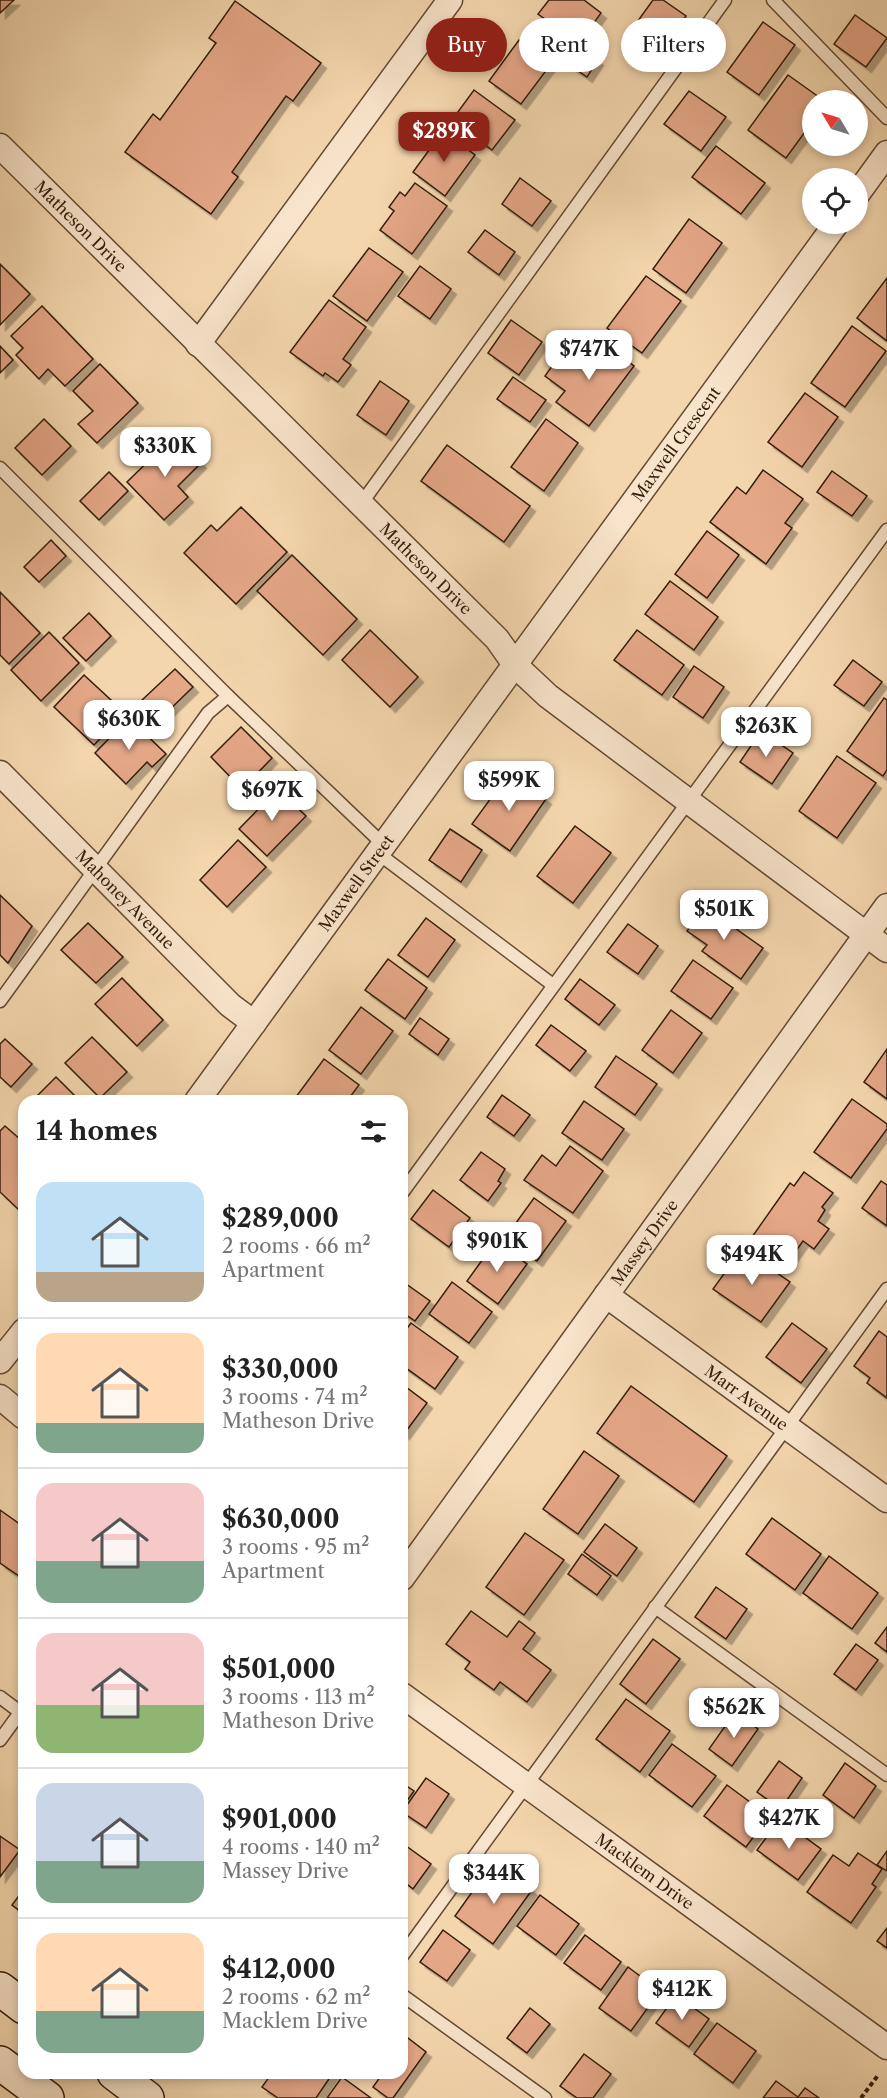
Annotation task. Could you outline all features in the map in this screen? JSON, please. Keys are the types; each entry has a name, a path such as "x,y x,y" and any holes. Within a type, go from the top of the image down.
{"main road":[{"path":"0,1989 18,2002"},
{"path":"0,2063 18,2073"},
{"path":"122,2079 147,2098"}],"street":[{"path":"198,344 450,0"},
{"name":"Matheson Drive","path":"0,146 497,639 516,666 548,696 887,950"},
{"path":"868,179 887,153"},
{"name":"Maxwell Crescent","path":"516,666 829,234"},
{"name":"Maxwell Street","path":"201,1095 516,666"},
{"name":"Mahoney Avenue","path":"0,773 230,1005 254,1023"},
{"name":"Massey Drive","path":"408,1570 887,906"},
{"name":"Marr Avenue","path":"606,1295 887,1500"},
{"path":"0,1361 18,1338"},
{"path":"0,1397 18,1412"},
{"name":"Macklem Drive","path":"408,1699 887,2047"}],"lane":[{"path":"361,504 724,0"},
{"path":"773,0 887,118"},
{"path":"0,468 382,850 553,985"},
{"path":"408,1185 887,530"},
{"path":"0,1001 208,713 228,696"},
{"path":"408,1948 528,1787 786,1426 887,1289"},
{"path":"655,1608 887,1775"},
{"path":"0,1697 18,1709"},
{"path":"0,1740 18,1718"},
{"path":"408,1999 545,2098"}],"path":[{"path":"861,2098 875,2079"}],"building":[{"path":"0,0 14,0 0,13"},
{"path":"549,0 584,0 601,13 597,18 543,18 538,14"},
{"path":"653,0 663,0 686,16 685,18 640,18"},
{"path":"235,1 321,63 293,101 286,96 232,172 238,177 211,214 125,152 153,114 160,120 216,43 209,38"},
{"path":"855,15 887,38 866,67 834,44"},
{"path":"763,22 795,45 759,95 727,72"},
{"path":"519,40 519,72 545,72 521,104 489,81 496,72 507,72 507,56"},
{"path":"580,72 590,72 587,77"},
{"path":"788,75 809,90 802,90 802,136 786,158 748,130"},
{"path":"474,90 515,120 492,150 452,120"},
{"path":"689,91 726,117 701,151 664,124"},
{"path":"443,131 475,155 445,196 413,172"},
{"path":"716,146 765,183 741,214 692,177"},
{"path":"520,178 551,201 532,226 502,204"},
{"path":"415,183 447,206 412,254 380,230 394,211 389,207 400,192 405,196"},
{"path":"689,219 722,243 686,293 653,269"},
{"path":"485,230 515,252 499,275 468,252"},
{"path":"369,248 403,272 367,321 333,296"},
{"path":"0,264 30,294 0,325"},
{"path":"420,266 451,289 430,319 398,296"},
{"path":"646,276 681,301 642,353 607,328"},
{"path":"887,278 887,341 857,318"},
{"path":"329,300 366,327 343,359 351,365 338,382 325,373 323,376 290,352"},
{"path":"42,306 93,359 65,386 48,369 39,379 16,355 23,348 11,336"},
{"path":"511,320 542,342 519,375 488,353"},
{"path":"852,326 886,351 845,407 811,383"},
{"path":"601,341 634,366 589,426 556,402 565,391 545,376 564,349 584,364"},
{"path":"0,346 13,360 0,373"},
{"path":"100,364 138,403 97,443 78,424 93,411 73,391"},
{"path":"513,377 546,400 530,422 497,399"},
{"path":"380,381 409,401 386,435 357,415"},
{"path":"805,393 838,417 802,467 768,442"},
{"path":"44,419 71,446 42,475 15,448"},
{"path":"546,419 578,443 544,491 511,467"},
{"path":"174,436 201,463 178,486 188,497 164,520 127,482"},
{"path":"447,445 530,506 504,542 421,481"},
{"path":"763,470 803,499 785,523 792,528 766,564 710,522 737,487 746,494"},
{"path":"832,471 867,496 852,516 817,492"},
{"path":"109,472 128,491 99,520 80,501"},
{"path":"241,507 287,552 236,604 184,553 211,525 217,531"},
{"path":"707,531 739,555 707,598 675,574"},
{"path":"51,540 66,556 39,582 24,567"},
{"path":"292,555 357,619 323,655 257,591"},
{"path":"670,581 718,617 694,650 645,614"},
{"path":"0,592 40,633 9,664 0,655"},
{"path":"89,613 111,636 86,661 63,638"},
{"path":"370,630 418,677 390,707 342,660"},
{"path":"637,630 684,665 662,695 614,660"},
{"path":"49,632 79,663 41,701 11,670"},
{"path":"853,660 882,682 864,706 834,685"},
{"path":"694,666 724,687 703,718 673,697"},
{"path":"175,669 193,687 159,720 141,701"},
{"path":"84,675 125,713 94,745 54,707"},
{"path":"884,698 887,700 887,770 883,776 847,751"},
{"path":"129,718 166,754 152,767 147,762 126,784 95,753"},
{"path":"241,727 272,758 242,789 211,757"},
{"path":"761,731 793,753 772,784 740,762"},
{"path":"837,756 876,783 837,838 799,811"},
{"path":"510,772 546,799 510,851 472,824"},
{"path":"278,789 306,816 267,856 239,829"},
{"path":"575,826 611,853 573,903 537,876"},
{"path":"450,829 482,850 461,882 429,860"},
{"path":"238,840 266,867 227,907 200,880"},
{"path":"0,895 32,926 8,963 0,955"},
{"path":"708,901 729,916 725,921 763,948 741,979 702,951 707,945 687,931"},
{"path":"426,918 455,940 428,977 398,955"},
{"path":"88,923 123,957 96,983 61,950"},
{"path":"628,924 658,946 638,974 607,952"},
{"path":"388,959 427,988 405,1019 365,990"},
{"path":"693,960 733,988 711,1019 671,991"},
{"path":"122,978 163,1020 137,1046 95,1004"},
{"path":"580,979 615,1005 599,1025 565,999"},
{"path":"361,1007 393,1031 361,1074 329,1050"},
{"path":"671,1010 702,1033 673,1073 642,1050"},
{"path":"420,1018 449,1039 438,1055 409,1034"},
{"path":"551,1025 586,1051 570,1071 536,1045"},
{"path":"92,1037 127,1072 103,1095 97,1095 65,1063"},
{"path":"5,1039 32,1064 11,1087 0,1077 0,1044"},
{"path":"887,1049 887,1099 864,1082"},
{"path":"616,1056 657,1084 635,1115 595,1087"},
{"path":"324,1059 359,1085 352,1095 297,1095"},
{"path":"56,1077 74,1095 38,1095"},
{"path":"502,1095 530,1115 514,1136 487,1117"},
{"path":"852,1099 887,1124 887,1129 851,1178 814,1152"},
{"path":"584,1101 624,1129 602,1160 562,1133"},
{"path":"5,1126 18,1137 18,1209 0,1192 0,1131"},
{"path":"570,1146 603,1171 573,1213 524,1180 542,1155 556,1166"},
{"path":"481,1152 505,1169 498,1181 501,1183 488,1201 460,1180"},
{"path":"804,1172 833,1193 822,1207 825,1210 818,1221 829,1229 814,1249 803,1241 788,1262 752,1237 790,1183 794,1186"},
{"path":"881,1181 887,1185 887,1226 862,1208"},
{"path":"433,1190 470,1218 449,1247 411,1219"},
{"path":"534,1198 566,1221 537,1261 505,1238"},
{"path":"496,1241 527,1264 498,1304 467,1281"},
{"path":"742,1249 790,1282 761,1322 713,1289"},
{"path":"452,1282 492,1312 469,1343 429,1314"},
{"path":"408,1285 430,1301 415,1321 408,1316"},
{"path":"411,1323 458,1357 435,1389 408,1369 408,1327"},
{"path":"792,1323 827,1349 801,1383 766,1357"},
{"path":"879,1331 887,1337 887,1398 867,1383 870,1378 854,1366"},
{"path":"631,1386 727,1456 694,1502 597,1433"},
{"path":"408,1389 427,1403 408,1429"},
{"path":"584,1451 619,1476 578,1534 543,1509"},
{"path":"0,1510 18,1523 18,1575 0,1563"},
{"path":"772,1518 821,1554 795,1590 746,1554"},
{"path":"605,1524 637,1548 617,1576 584,1552"},
{"path":"525,1533 564,1560 524,1615 486,1587"},
{"path":"582,1554 611,1576 597,1595 568,1574"},
{"path":"829,1556 878,1593 852,1629 803,1593"},
{"path":"716,1587 747,1609 726,1639 695,1617"},
{"path":"471,1611 507,1637 519,1621 535,1633 523,1649 551,1670 527,1702 500,1682 494,1690 465,1669 470,1662 446,1644"},
{"path":"887,1627 887,1652 875,1643"},
{"path":"653,1639 680,1659 646,1704 620,1684"},
{"path":"856,1644 878,1660 856,1690 834,1674"},
{"path":"626,1699 670,1731 640,1772 596,1739"},
{"path":"735,1712 758,1729 732,1766 709,1749"},
{"path":"672,1744 716,1776 692,1807 649,1775"},
{"path":"779,1761 802,1778 781,1809 757,1792"},
{"path":"845,1763 876,1786 854,1818 823,1795"},
{"path":"426,1778 449,1794 426,1828 408,1816 408,1804"},
{"path":"727,1785 769,1816 746,1847 704,1816"},
{"path":"408,1787 414,1791 408,1800"},
{"path":"780,1819 821,1849 798,1880 757,1850"},
{"path":"0,1836 18,1849 18,1853 0,1877"},
{"path":"408,1847 431,1864 413,1889 408,1885"},
{"path":"887,1851 887,1871 877,1865"},
{"path":"858,1853 882,1869 872,1884 876,1887 851,1923 807,1892 833,1855 849,1866"},
{"path":"501,1867 532,1890 493,1944 455,1916 482,1878 490,1884"},
{"path":"540,1895 579,1924 556,1955 517,1926"},
{"path":"18,1897 18,1910 12,1905"},
{"path":"887,1928 887,1948 877,1941"},
{"path":"443,1930 470,1950 447,1981 420,1962"},
{"path":"585,1935 621,1962 601,1990 564,1963"},
{"path":"628,1967 660,1991 631,2031 599,2008"},
{"path":"676,1995 709,2019 689,2047 656,2023"},
{"path":"530,2008 550,2024 527,2053 507,2038"},
{"path":"717,2023 756,2051 733,2083 694,2054"},
{"path":"408,2038 426,2052 408,2077"},
{"path":"584,2054 611,2074 593,2098 577,2098 560,2086"},
{"path":"268,2079 329,2079 316,2098 278,2098 262,2087"},
{"path":"341,2079 345,2079 371,2098 327,2098"},
{"path":"379,2079 407,2079 393,2098 388,2098 373,2087"},
{"path":"776,2081 798,2097 805,2088 819,2098 763,2098"}]}
